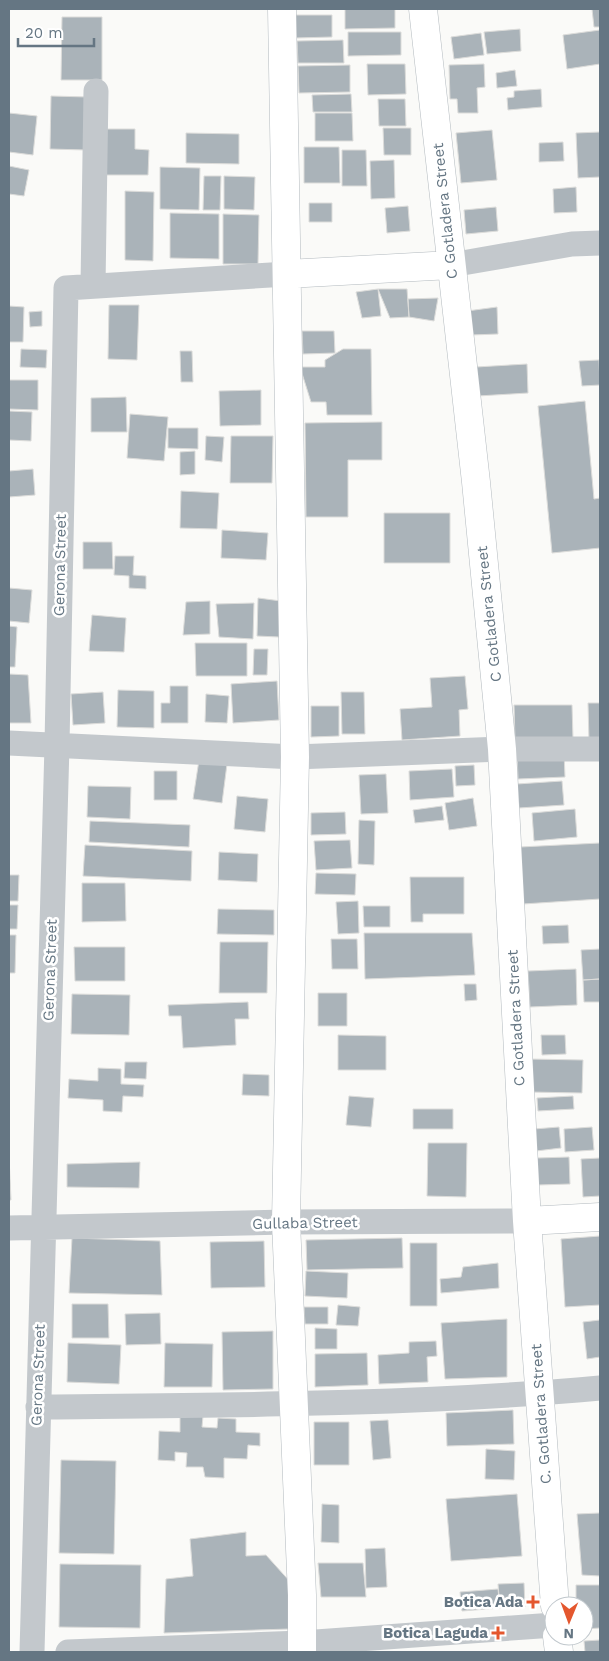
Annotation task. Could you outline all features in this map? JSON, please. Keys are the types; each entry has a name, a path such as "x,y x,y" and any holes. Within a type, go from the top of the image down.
{"street":[{"path":"282,9 296,757 286,1222 302,1648"},
{"name":"C Gotladera Street","path":"422,9 502,749 527,1221"},
{"path":"96,91 93,286 451,265 572,244 600,243"},
{"name":"Gerona Street","path":"32,1652 57,746 66,288 93,286"},
{"path":"9,743 296,757 502,749 600,749"},
{"name":"Gullaba Street","path":"9,1228 286,1222 527,1221 600,1217"},
{"name":"C. Gotladera Street","path":"527,1221 554,1596"},
{"path":"38,1407 292,1405 540,1394 600,1388"},
{"path":"68,1652 302,1648 544,1626"}],"building":[{"path":"345,9 395,9 395,28 345,29"},
{"path":"592,9 600,9 600,27 594,27"},
{"path":"295,15 332,15 332,37 295,38"},
{"path":"62,17 102,17 102,80 61,80"},
{"path":"520,29 521,51 487,54 484,32"},
{"path":"600,30 600,64 567,69 563,35"},
{"path":"348,32 401,32 401,55 348,56"},
{"path":"481,33 484,55 454,59 451,37"},
{"path":"343,40 344,63 298,63 297,41"},
{"path":"367,64 405,64 406,94 368,95"},
{"path":"484,64 485,87 477,88 478,113 458,113 457,99 450,99 449,65"},
{"path":"350,65 350,92 299,93 298,66"},
{"path":"515,70 517,86 497,88 496,73"},
{"path":"541,89 542,107 508,110 507,98 514,97 514,91"},
{"path":"351,94 352,112 313,112 312,95"},
{"path":"51,96 88,97 86,150 50,149"},
{"path":"378,99 405,99 406,126 379,126"},
{"path":"9,113 37,116 33,155 9,152"},
{"path":"315,113 352,113 353,141 315,141"},
{"path":"383,128 411,128 411,155 384,155"},
{"path":"99,129 135,129 135,149 149,150 148,175 99,175"},
{"path":"492,130 497,180 461,183 456,133"},
{"path":"600,132 600,177 578,178 576,133"},
{"path":"186,133 239,134 239,164 186,163"},
{"path":"563,142 564,161 539,162 539,143"},
{"path":"304,147 339,147 340,183 304,183"},
{"path":"342,150 366,150 367,186 342,186"},
{"path":"394,160 395,198 371,199 370,161"},
{"path":"9,166 29,170 24,196 9,194"},
{"path":"160,167 200,168 199,210 160,209"},
{"path":"204,176 221,176 220,210 203,210"},
{"path":"224,176 255,177 254,210 224,209"},
{"path":"576,187 577,212 554,213 553,189"},
{"path":"125,191 154,192 153,261 125,260"},
{"path":"309,203 332,203 332,222 309,222"},
{"path":"408,206 410,231 387,233 385,208"},
{"path":"496,207 498,231 466,234 464,210"},
{"path":"170,213 219,214 219,259 170,258"},
{"path":"223,214 259,215 258,264 223,264"},
{"path":"378,289 381,316 362,318 356,292"},
{"path":"378,289 407,289 409,317 390,318"},
{"path":"438,298 434,321 409,317 408,299"},
{"path":"109,305 139,305 137,360 108,359"},
{"path":"9,306 24,307 23,342 9,342"},
{"path":"497,307 498,334 471,335 467,311"},
{"path":"42,311 42,326 30,327 29,312"},
{"path":"302,331 334,331 335,353 303,354"},
{"path":"21,349 47,350 46,368 20,367"},
{"path":"343,349 371,349 372,415 327,415 326,402 311,402 300,367 325,367 325,360"},
{"path":"180,351 192,351 193,382 181,382"},
{"path":"599,360 600,385 582,386 579,361"},
{"path":"527,364 528,393 478,396 476,367"},
{"path":"9,380 38,380 38,410 9,409"},
{"path":"261,390 261,425 220,426 219,391"},
{"path":"126,397 127,432 91,432 91,398"},
{"path":"585,401 594,499 600,498 600,548 552,553 538,406"},
{"path":"9,411 32,412 31,441 9,440"},
{"path":"130,414 168,417 164,461 127,458"},
{"path":"382,422 382,460 348,460 348,517 306,517 305,423"},
{"path":"168,428 198,428 198,449 168,448"},
{"path":"206,436 224,437 222,462 205,460"},
{"path":"231,436 273,436 272,483 230,483"},
{"path":"195,451 195,474 180,475 180,452"},
{"path":"33,469 35,495 9,497 9,471"},
{"path":"181,491 219,493 217,529 180,528"},
{"path":"384,513 450,513 450,563 384,563"},
{"path":"222,530 268,533 266,560 221,558"},
{"path":"83,542 112,542 113,569 83,569"},
{"path":"115,556 134,556 133,575 146,576 146,589 129,588 129,576 114,575"},
{"path":"9,588 32,590 29,623 9,621"},
{"path":"258,598 281,601 279,637 257,636"},
{"path":"210,601 210,634 183,635 186,602"},
{"path":"254,603 253,639 219,637 216,604"},
{"path":"92,615 126,618 124,652 89,651"},
{"path":"9,626 17,627 15,667 9,667"},
{"path":"195,643 247,643 247,676 196,676"},
{"path":"254,649 268,649 267,675 253,675"},
{"path":"9,674 28,675 31,723 9,723"},
{"path":"465,676 468,709 459,710 460,736 402,740 400,709 432,707 430,678"},
{"path":"277,681 279,720 233,723 231,684"},
{"path":"170,686 188,686 188,723 161,723 161,703 170,703"},
{"path":"118,690 154,691 154,728 117,727"},
{"path":"103,692 105,723 73,725 71,694"},
{"path":"341,692 364,692 365,734 342,734"},
{"path":"206,694 229,696 227,723 205,722"},
{"path":"588,703 600,703 600,741 589,741"},
{"path":"514,705 572,705 573,739 515,740"},
{"path":"311,706 339,706 339,736 311,737"},
{"path":"564,751 565,777 518,779 517,753"},
{"path":"199,760 227,764 222,803 193,799"},
{"path":"474,765 475,785 456,786 455,766"},
{"path":"452,769 454,797 410,800 409,771"},
{"path":"154,771 177,771 177,800 154,800"},
{"path":"386,774 388,813 361,814 359,775"},
{"path":"562,781 564,805 519,808 517,784"},
{"path":"88,786 131,787 130,819 87,817"},
{"path":"237,796 268,799 265,832 234,829"},
{"path":"473,798 477,826 449,830 445,803"},
{"path":"442,806 444,820 415,823 413,810"},
{"path":"575,809 577,837 534,841 532,813"},
{"path":"345,812 346,834 311,835 311,813"},
{"path":"359,820 375,821 374,865 358,864"},
{"path":"90,821 190,825 189,847 89,842"},
{"path":"350,840 352,868 316,870 314,841"},
{"path":"600,843 600,899 523,904 520,847"},
{"path":"85,845 192,851 191,881 83,876"},
{"path":"219,852 258,854 257,882 218,880"},
{"path":"316,873 356,874 355,895 315,894"},
{"path":"9,875 19,875 18,901 9,901"},
{"path":"410,877 464,877 464,914 423,914 423,922 411,922"},
{"path":"82,883 125,883 126,921 82,922"},
{"path":"358,901 359,933 338,934 336,902"},
{"path":"9,905 18,905 17,929 9,929"},
{"path":"363,906 390,906 390,927 364,927"},
{"path":"218,909 274,910 274,935 217,934"},
{"path":"568,925 569,943 543,944 542,926"},
{"path":"364,933 472,933 475,975 365,979"},
{"path":"9,935 16,935 15,973 9,973"},
{"path":"331,939 357,939 358,969 332,969"},
{"path":"220,942 268,942 267,993 219,993"},
{"path":"74,947 125,947 125,981 75,981"},
{"path":"600,949 600,979 583,980 581,950"},
{"path":"576,969 577,1005 530,1007 528,971"},
{"path":"600,979 600,1002 584,1002 583,980"},
{"path":"464,984 476,984 477,1000 465,1001"},
{"path":"318,993 347,993 347,1026 318,1026"},
{"path":"72,994 130,995 129,1035 71,1034"},
{"path":"248,1002 249,1019 235,1019 236,1045 183,1048 181,1016 169,1016 168,1005"},
{"path":"338,1035 386,1036 386,1070 338,1070"},
{"path":"541,1035 565,1035 566,1054 542,1055"},
{"path":"529,1059 583,1060 582,1093 529,1092"},
{"path":"125,1062 147,1062 146,1079 124,1078"},
{"path":"98,1068 121,1069 121,1084 144,1085 143,1097 123,1096 122,1112 103,1111 103,1100 68,1098 69,1079 98,1081"},
{"path":"243,1074 269,1075 269,1096 242,1095"},
{"path":"349,1096 374,1098 371,1127 346,1125"},
{"path":"573,1096 574,1109 538,1111 537,1098"},
{"path":"413,1109 453,1109 453,1129 413,1129"},
{"path":"559,1127 561,1148 536,1151 534,1129"},
{"path":"592,1127 594,1150 565,1152 564,1129"},
{"path":"428,1143 467,1143 466,1197 427,1196"},
{"path":"9,1157 11,1200 9,1200"},
{"path":"569,1157 570,1184 538,1185 537,1158"},
{"path":"600,1158 600,1196 583,1197 581,1159"},
{"path":"140,1162 139,1188 67,1187 67,1164"},
{"path":"600,1236 600,1305 565,1307 561,1239"},
{"path":"72,1238 160,1241 162,1295 69,1293"},
{"path":"402,1238 403,1268 307,1270 306,1240"},
{"path":"264,1241 265,1287 211,1288 210,1242"},
{"path":"410,1243 437,1243 437,1306 410,1306"},
{"path":"498,1263 499,1288 441,1293 440,1279 461,1277 463,1267"},
{"path":"306,1271 348,1273 347,1298 305,1296"},
{"path":"72,1304 108,1304 109,1338 72,1338"},
{"path":"338,1305 360,1307 358,1326 336,1325"},
{"path":"304,1307 328,1307 328,1324 305,1324"},
{"path":"160,1313 161,1344 126,1345 125,1314"},
{"path":"507,1319 507,1377 445,1379 441,1323"},
{"path":"600,1320 600,1357 587,1359 583,1322"},
{"path":"315,1328 337,1329 337,1349 315,1349"},
{"path":"273,1331 273,1389 223,1390 222,1332"},
{"path":"436,1341 437,1356 427,1357 428,1382 379,1384 378,1355 409,1353 409,1342"},
{"path":"68,1343 121,1345 119,1384 67,1382"},
{"path":"165,1343 213,1344 212,1387 164,1387"},
{"path":"367,1353 368,1385 315,1387 315,1354"},
{"path":"513,1410 514,1444 447,1446 446,1413"},
{"path":"180,1415 203,1416 202,1427 217,1428 218,1418 236,1419 236,1432 260,1433 260,1446 248,1445 247,1459 224,1458 224,1478 205,1477 203,1467 186,1467 187,1453 175,1452 175,1461 158,1460 159,1431 180,1432"},
{"path":"388,1420 391,1458 373,1460 370,1421"},
{"path":"314,1422 349,1422 349,1465 314,1465"},
{"path":"486,1449 515,1451 514,1480 485,1479"},
{"path":"61,1460 116,1461 114,1554 59,1553"},
{"path":"517,1494 522,1556 451,1561 446,1499"},
{"path":"322,1504 339,1505 339,1543 321,1542"},
{"path":"600,1513 600,1576 582,1575 577,1514"},
{"path":"246,1532 246,1556 266,1555 302,1595 289,1629 164,1633 166,1579 193,1576 190,1539"},
{"path":"385,1548 387,1587 366,1588 365,1549"},
{"path":"318,1563 363,1563 366,1597 321,1597"},
{"path":"60,1564 141,1565 140,1628 59,1627"},
{"path":"524,1583 525,1607 500,1608 498,1584"},
{"path":"576,1585 600,1585 600,1628 594,1628 594,1596 576,1596"},
{"path":"498,1589 500,1608 462,1611 460,1592"},
{"path":"594,1640 600,1640 600,1652 585,1652 584,1646 594,1646"}],"place":[{"name":"Botica Ada","path":"533,1602"},
{"name":"Botica Laguda","path":"498,1633"}]}
